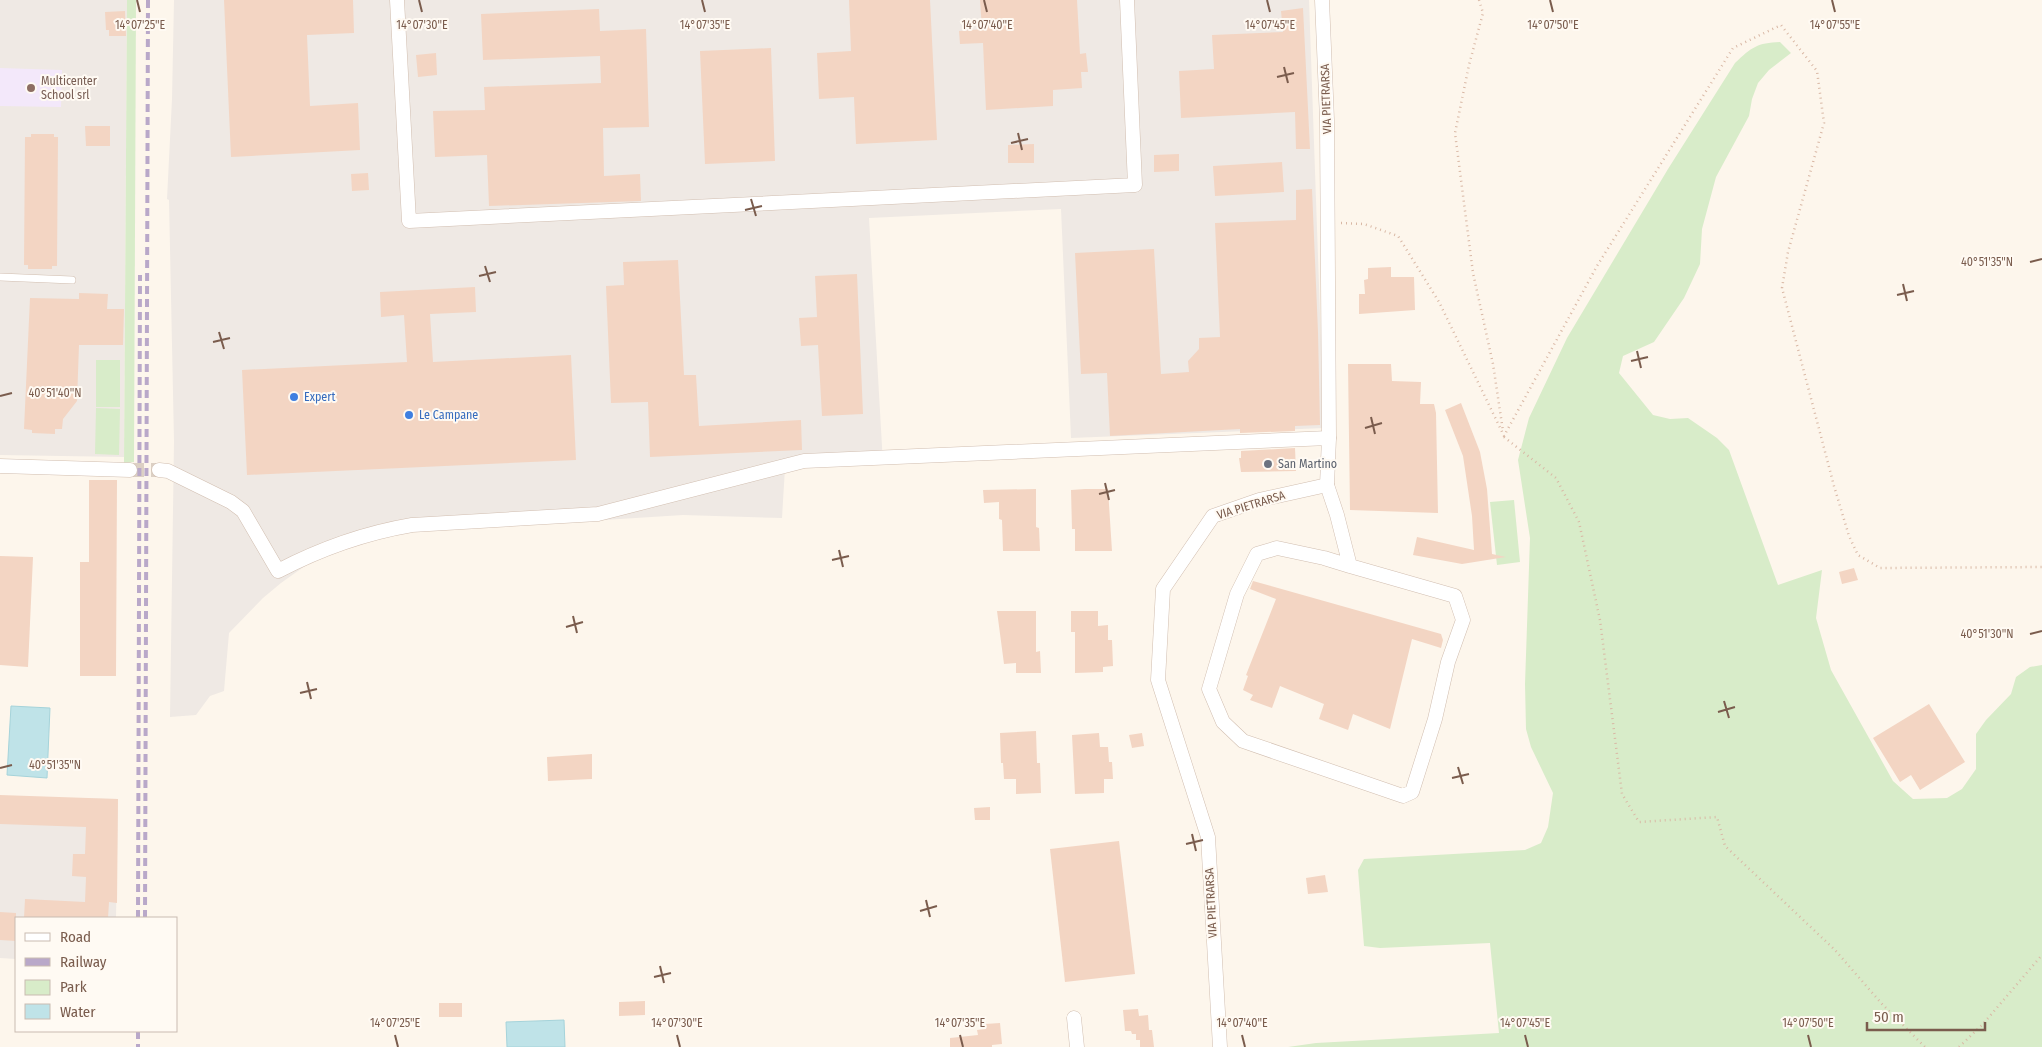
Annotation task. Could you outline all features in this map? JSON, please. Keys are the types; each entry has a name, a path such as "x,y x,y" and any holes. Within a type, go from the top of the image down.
{"street":[{"path":"397,0 409,222 1135,185 1127,0"},
{"name":"VIA PIETRARSA","path":"1220,1047 1208,837 1158,680 1163,589 1213,516 1259,500 1327,485 1329,438 1327,120 1322,0"},
{"path":"159,470 168,471 231,502 243,511 278,571 297,561 382,530 412,525 598,514 804,461 1329,438"},
{"path":"0,466 130,470"},
{"path":"1327,485 1350,566"},
{"path":"1277,548 1324,558 1350,566 1455,596 1463,620 1448,662 1435,719 1418,776 1412,792 1404,796 1243,741 1223,722 1209,689 1237,594 1257,554 1277,548"},
{"path":"1074,1018 1077,1047"}],"lane":[{"path":"0,277 72,280"}],"path":[{"path":"1479,0 1483,13 1469,66 1456,133 1473,273 1493,364 1504,436"},
{"path":"1504,436 1597,266 1734,48 1781,25 1817,71 1824,123 1788,252 1782,288 1834,486 1849,536 1858,555 1880,568 2042,568"},
{"path":"1327,222 1364,224 1398,236 1440,302 1504,436 1556,478 1579,522 1600,620 1622,794 1639,822 1717,817 1725,846 1835,950 1882,1004 1925,1047"},
{"path":"1959,1047 1982,1024 2042,955"}],"shaded area":[{"path":"0,0 127,0 124,457 0,455"},
{"path":"174,0 1309,0 1324,428 1071,438 1061,209 869,218 883,464 785,468 782,518 683,515 604,520 598,517 436,525 374,535 312,561 263,598 229,633 224,691 210,696 196,715 170,717 174,441 169,200 167,199"},
{"name":"Multicenter School srl","path":"0,68 62,70 61,107 0,106"},
{"path":"0,797 118,799 116,917 15,917 15,959 0,958"}],"green space":[{"path":"127,0 136,0 134,462 124,463"},
{"path":"1780,42 1791,53 1769,70 1758,83 1752,99 1749,116 1716,177 1702,229 1700,264 1684,298 1654,342 1623,356 1619,373 1653,415 1670,419 1688,418 1717,438 1729,450 1778,585 1822,570 1816,618 1831,670 1893,781 1913,799 1947,798 1962,789 1976,769 1976,734 1986,720 2011,694 2016,677 2030,667 2042,665 2042,1047 1288,1047 1316,1043 1499,1033 1490,943 1380,948 1364,946 1358,870 1364,859 1525,850 1541,843 1548,827 1553,793 1531,747 1526,729 1525,684 1530,538 1518,460 1529,418 1567,338 1668,169 1735,63 1755,47 1766,43"},
{"path":"96,360 120,360 120,407 96,407"},
{"path":"96,408 120,409 119,455 95,454"},
{"path":"1514,500 1520,562 1497,565 1490,502"}],"water":[{"path":"11,706 50,708 47,778 7,775"},
{"path":"564,1020 565,1047 507,1047 506,1022"}],"building":[{"path":"224,0 353,0 354,33 307,35 310,106 358,103 360,150 231,157"},
{"path":"849,0 930,0 937,140 856,144 854,97 819,99 817,53 851,51"},
{"path":"980,0 1077,0 1080,54 1086,53 1088,72 1081,72 1082,88 1053,90 1053,106 986,110 983,43 960,44 959,31 982,29"},
{"path":"1303,8 1310,149 1296,149 1295,112 1181,118 1179,71 1214,69 1212,35 1283,32 1281,11"},
{"path":"599,9 600,31 646,29 649,127 603,128 604,176 640,174 641,201 489,206 487,155 435,157 433,111 485,110 484,87 601,83 600,56 483,60 481,14"},
{"path":"125,11 126,36 109,36 109,30 106,30 105,12"},
{"path":"771,48 775,161 705,164 700,51"},
{"path":"436,53 437,75 418,77 416,55"},
{"path":"85,126 110,126 110,146 86,146"},
{"path":"31,134 54,134 54,137 58,137 57,266 52,266 52,269 28,269 28,265 24,265 25,137 31,137"},
{"path":"1034,144 1034,163 1008,163 1008,145"},
{"path":"1179,154 1179,171 1154,172 1154,155"},
{"path":"1282,162 1284,192 1215,196 1213,166"},
{"path":"368,173 369,190 352,191 351,174"},
{"path":"1312,189 1320,425 1295,426 1295,431 1240,433 1240,429 1110,436 1107,373 1081,374 1075,253 1154,249 1161,374 1189,372 1188,361 1199,349 1199,338 1220,337 1215,223 1296,220 1296,190"},
{"path":"678,260 684,375 696,375 699,426 801,420 802,450 650,457 648,402 611,403 606,286 624,285 623,262"},
{"path":"1391,267 1391,277 1414,277 1415,310 1359,314 1359,294 1365,294 1364,280 1368,279 1368,268"},
{"path":"857,274 863,414 822,416 818,345 801,346 799,318 817,317 815,276"},
{"name":"Le Campane","path":"475,287 476,312 430,314 433,362 571,355 576,460 247,475 242,370 407,362 404,315 381,317 380,292"},
{"path":"79,293 108,294 107,309 124,309 123,345 79,345 77,401 63,419 62,429 55,429 55,434 32,433 32,430 24,429 30,298 79,299"},
{"path":"1348,364 1391,364 1392,381 1421,382 1420,404 1434,404 1436,413 1438,513 1350,510"},
{"path":"1461,403 1480,452 1487,489 1492,554 1506,557 1462,564 1413,555 1417,537 1474,550 1472,516 1463,456 1445,410"},
{"name":"San Martino","path":"1295,448 1296,471 1241,472 1239,458 1241,458 1241,451"},
{"path":"89,480 117,480 116,676 80,676 80,562 89,562"},
{"path":"1036,489 1036,527 1039,528 1040,551 1003,551 1002,520 999,519 999,502 984,503 983,490"},
{"path":"1108,489 1112,551 1075,551 1075,529 1072,529 1071,490"},
{"path":"0,556 33,557 28,667 0,665"},
{"path":"1854,568 1858,580 1842,584 1839,572"},
{"path":"1253,581 1441,634 1443,640 1441,648 1412,639 1390,729 1353,714 1348,730 1319,719 1324,704 1280,686 1272,708 1250,700 1253,695 1243,690 1248,676 1246,675 1276,599 1250,589"},
{"path":"997,611 1036,611 1036,652 1040,651 1041,673 1016,673 1016,663 1004,664"},
{"path":"1071,611 1098,611 1098,626 1108,625 1108,640 1112,640 1113,666 1103,667 1103,672 1075,673 1075,632 1071,632"},
{"path":"1929,704 1965,762 1920,790 1911,775 1900,782 1873,738"},
{"path":"1036,731 1037,763 1040,763 1041,793 1016,794 1016,779 1004,779 1003,763 1001,763 1000,733"},
{"path":"1099,733 1100,747 1108,747 1109,762 1112,762 1113,779 1104,779 1104,793 1075,794 1072,735"},
{"path":"1142,733 1144,746 1132,748 1129,735"},
{"path":"592,754 592,779 548,781 547,757"},
{"path":"0,795 118,799 117,903 109,902 108,917 24,917 25,899 85,902 86,877 72,876 73,854 85,854 86,827 0,824"},
{"path":"990,807 990,820 975,820 974,808"},
{"path":"1119,841 1135,974 1065,982 1050,849"},
{"path":"1325,875 1328,892 1308,894 1306,878"},
{"path":"0,912 16,913 15,941 0,940"},
{"path":"645,1001 645,1015 619,1016 619,1002"},
{"path":"439,1003 462,1003 462,1017 439,1017"},
{"path":"1138,1009 1139,1016 1148,1015 1149,1030 1152,1030 1154,1047 1140,1047 1140,1040 1136,1040 1136,1034 1132,1034 1131,1031 1125,1031 1123,1010"},
{"path":"1000,1023 1002,1044 992,1045 992,1047 950,1047 950,1038 978,1035 977,1030 986,1029 985,1024"}],"tunnel":[{"path":"130,470 159,470"}],"railway":[{"path":"145,917 148,0"},
{"path":"138,917 140,275"},
{"path":"138,1032 138,1047"}],"place":[{"name":"Multicenter School srl","path":"31,88"},
{"name":"Expert","path":"294,397"},
{"name":"Le Campane","path":"409,415"},
{"name":"San Martino","path":"1268,464"}]}
